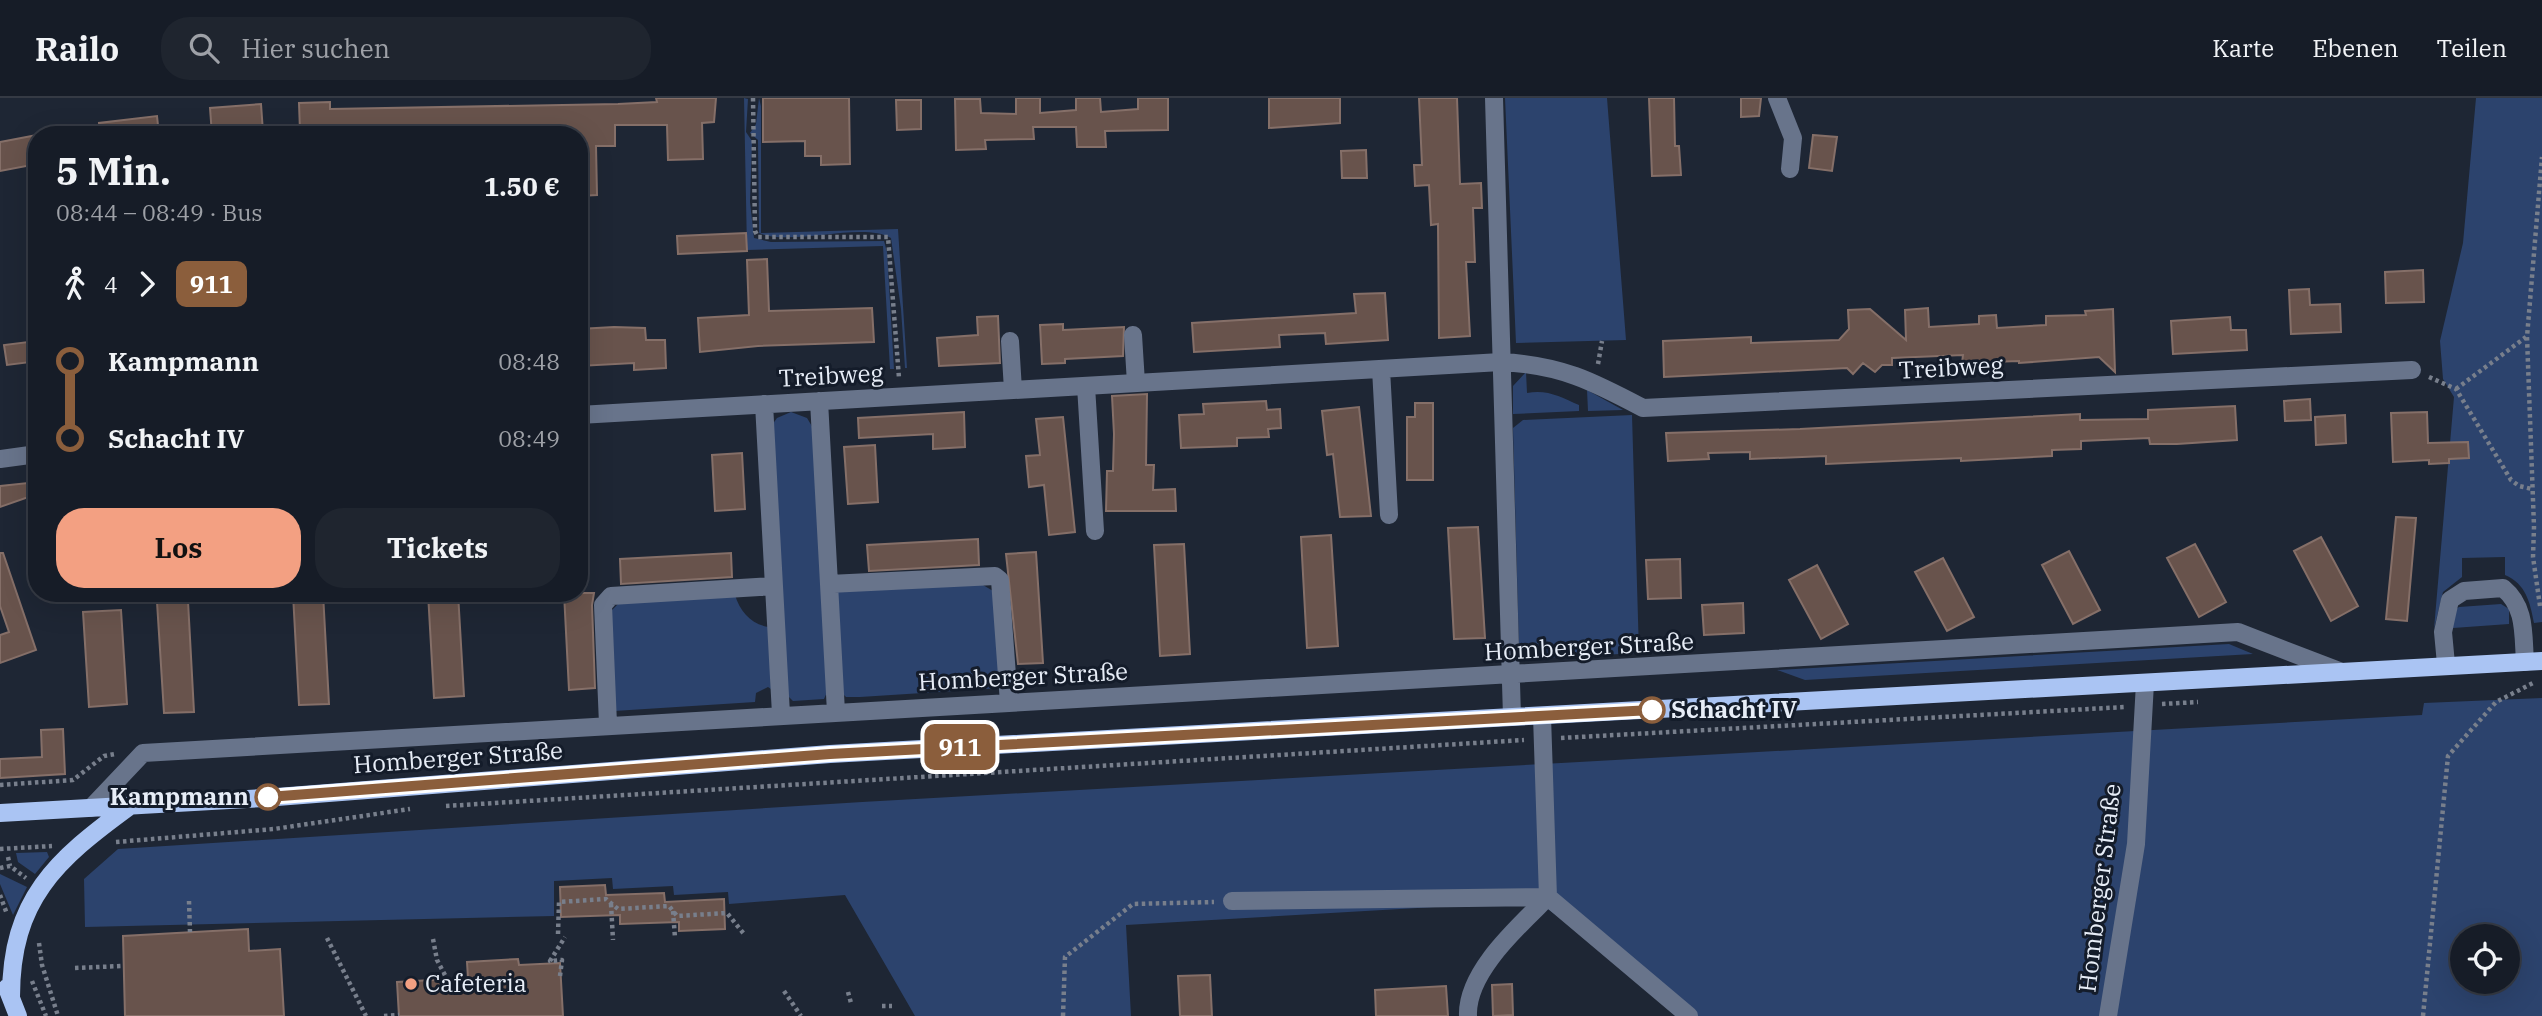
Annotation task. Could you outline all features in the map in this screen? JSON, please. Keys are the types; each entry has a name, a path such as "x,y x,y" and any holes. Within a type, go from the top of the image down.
{"main road":[{"name":"Homberger Straße","path":"0,813 130,806 830,754 2533,661"},
{"path":"10,997 10,966 16,939 33,899 67,855 130,806"},
{"path":"0,968 18,1016"}],"street":[{"path":"1494,98 1511,718"},
{"path":"1777,98 1793,138 1790,169"},
{"path":"1133,335 1136,383"},
{"path":"1010,341 1013,390"},
{"name":"Treibweg","path":"588,414 1502,362 1541,366 1583,376 1643,408 2412,370"},
{"path":"1381,369 1389,515"},
{"path":"1086,386 1094,531"},
{"path":"819,401 836,712"},
{"path":"764,404 781,714"},
{"path":"0,459 28,455"},
{"path":"829,584 995,576 1000,580 1009,703"},
{"path":"608,724 603,605 611,596 774,586"},
{"path":"2446,664 2444,632 2450,600 2464,591 2503,588 2514,597 2521,612 2533,661"},
{"name":"Homberger Straße","path":"143,753 781,714 1510,677 2238,632 2339,671"},
{"name":"Homberger Straße","path":"2108,1016 2136,844 2144,683"},
{"path":"1468,1016 1467,998 1504,941 1548,897 1542,716"},
{"path":"91,808 143,753"},
{"path":"1233,901 1548,897 1689,1016"}],"path":[{"path":"753,98 755,231 758,237 888,237 900,396"},
{"path":"2542,157 2527,337 2533,557 2542,617"},
{"path":"2456,388 2527,337"},
{"path":"2412,370 2456,388 2511,480 2519,486 2532,489"},
{"path":"2423,1016 2448,757 2496,702 2542,678"},
{"path":"435,807 2211,701"},
{"path":"0,785 73,780 104,756 143,753"},
{"path":"108,844 145,838 274,829 422,808"},
{"path":"8,856 10,866 30,880"},
{"path":"0,868 10,866"},
{"path":"558,934 559,902 606,899 618,909 669,906 677,916 727,914 744,934"},
{"path":"189,901 191,932"},
{"path":"1063,1016 1065,957 1133,904 1233,901"},
{"path":"611,904 613,940"},
{"path":"673,910 675,938"},
{"path":"37,931 42,965 58,1016"},
{"path":"560,976 562,960 550,961 565,937"},
{"path":"327,938 366,1016"},
{"path":"433,939 437,960 447,979"},
{"path":"75,968 122,966"},
{"path":"784,991 801,1016"},
{"path":"848,992 851,1003"},
{"path":"882,1006 892,1006"},
{"path":"384,1016 399,1015"}],"shaded area":[{"path":"744,98 748,99 746,132 752,141 750,202 754,238 771,242 884,241 887,252 894,369 890,369 883,246 747,250"},
{"path":"759,98 761,233 898,229 907,368 891,238 878,233 863,232 789,237 773,237 759,233 758,140 750,133 756,124"},
{"path":"1505,98 1607,98 1626,340 1516,343"},
{"path":"2476,98 2542,98 2542,622 2534,623 2529,601 2522,589 2505,575 2505,557 2462,558 2462,577 2443,592 2434,629 2454,397 2443,379 2440,341 2463,243"},
{"path":"1526,372 1527,393 1554,394 1579,405 1579,411 1513,414 1513,386"},
{"path":"1587,390 1623,410 1588,411"},
{"path":"791,412 807,418 813,428 828,690 824,699 793,701 788,696 772,425 777,418"},
{"path":"1632,415 1639,653 1522,659 1519,650 1513,428 1523,420"},
{"path":"978,582 993,591 1001,688 860,697 846,697 842,693 837,593 840,590"},
{"path":"735,595 748,617 757,624 769,627 771,689 768,687 756,693 755,702 614,711 609,613 618,604"},
{"path":"2501,604 2509,609 2509,624 2453,628 2452,612 2459,607"},
{"path":"2229,644 2253,654 1805,680 1777,670"},
{"path":"2542,698 2542,1016 1693,1016 1537,901 1126,925 1131,1016 915,1016 845,895 729,904 728,892 674,895 673,886 613,889 612,878 554,881 554,916 85,927 84,879 118,849 862,802 2422,715 2424,703"},
{"path":"47,852 49,857 35,874 18,862 16,853"},
{"path":"0,874 27,887 13,915 0,884"}],"building":[{"path":"656,98 716,98 714,122 702,123 703,159 668,160 667,125 615,125 615,146 596,146 597,195 588,196 588,126 300,126 299,103 330,102 330,109 657,102"},
{"path":"763,98 849,98 850,164 821,165 821,156 805,156 805,141 763,142"},
{"path":"1016,98 1040,98 1040,113 1076,110 1076,98 1100,98 1101,112 1138,109 1138,98 1168,98 1168,130 1105,131 1106,147 1077,147 1076,127 1033,127 1034,139 985,140 986,149 956,150 955,99 980,99 981,113 1016,114"},
{"path":"1269,98 1340,98 1340,123 1269,128"},
{"path":"1419,98 1457,98 1460,184 1481,183 1482,208 1473,208 1475,262 1466,262 1470,336 1439,338 1438,224 1431,225 1429,185 1415,186 1414,165 1422,165"},
{"path":"1649,98 1674,98 1675,146 1679,146 1681,175 1652,176"},
{"path":"1741,98 1761,98 1759,116 1741,117"},
{"path":"896,100 921,100 921,129 897,130"},
{"path":"261,104 263,126 211,126 210,108"},
{"path":"157,116 158,126 99,126 99,123"},
{"path":"1813,135 1837,137 1832,171 1809,168"},
{"path":"28,137 28,166 0,171 0,142"},
{"path":"1366,150 1367,178 1342,178 1341,151"},
{"path":"746,233 747,251 678,254 677,236"},
{"path":"767,259 769,311 872,308 874,342 758,346 700,352 698,318 749,315 747,260"},
{"path":"2423,270 2424,302 2386,303 2385,272"},
{"path":"2309,289 2310,305 2340,304 2341,332 2291,334 2289,290"},
{"path":"1385,293 1388,340 1326,344 1325,333 1279,335 1280,347 1194,352 1192,323 1356,313 1354,294"},
{"path":"1928,308 1929,327 1979,324 1979,316 1996,315 1997,328 2046,325 2046,316 2086,315 2085,311 2113,309 2115,372 2099,357 2019,363 1962,363 1963,355 1892,358 1892,365 1882,365 1875,372 1863,363 1853,374 1847,368 1664,377 1663,341 1751,337 1751,343 1839,340 1849,329 1848,310 1870,309 1906,340 1905,310"},
{"path":"998,316 1000,363 939,366 937,338 978,335 977,317"},
{"path":"2230,317 2231,330 2246,330 2247,350 2173,354 2171,321"},
{"path":"1063,324 1063,330 1124,327 1123,356 1065,359 1065,363 1042,364 1040,325"},
{"path":"588,328 645,328 646,340 665,340 666,368 634,370 634,363 588,366"},
{"path":"28,342 28,362 7,365 4,345"},
{"path":"1147,394 1146,465 1154,465 1153,490 1175,489 1176,511 1106,511 1107,471 1113,471 1112,396"},
{"path":"2310,399 2311,420 2285,421 2284,401"},
{"path":"1266,401 1267,410 1280,409 1281,428 1268,429 1269,437 1237,438 1237,446 1181,448 1179,415 1204,414 1203,404"},
{"path":"1415,403 1433,403 1433,480 1407,480 1407,417 1415,417"},
{"path":"2235,406 2237,440 2177,444 2150,444 2149,438 2081,441 2081,449 2052,450 2052,456 1961,461 1961,458 1826,464 1826,456 1750,459 1750,452 1708,453 1709,459 1668,461 1666,433 1800,429 2080,414 2080,420 2148,419 2148,410"},
{"path":"1359,407 1371,516 1340,517 1333,454 1327,455 1322,411"},
{"path":"964,412 965,447 933,449 933,434 859,438 858,418"},
{"path":"2427,412 2428,443 2468,442 2469,458 2449,459 2449,463 2429,464 2429,460 2393,462 2391,413"},
{"path":"2345,415 2346,443 2316,445 2315,417"},
{"path":"1063,417 1075,532 1049,535 1044,485 1029,487 1026,456 1040,455 1036,419"},
{"path":"875,445 878,502 848,504 844,447"},
{"path":"742,453 745,509 715,511 712,455"},
{"path":"28,483 28,497 0,507 0,486"},
{"path":"2396,517 2416,518 2407,621 2386,619"},
{"path":"1478,527 1485,638 1454,639 1448,528"},
{"path":"1331,535 1338,646 1307,648 1301,537"},
{"path":"2321,537 2358,606 2331,621 2294,551"},
{"path":"978,539 979,565 869,571 867,545"},
{"path":"1184,544 1190,654 1160,656 1154,545"},
{"path":"2195,544 2226,602 2199,617 2167,558"},
{"path":"2069,551 2100,610 2073,624 2042,565"},
{"path":"1036,552 1043,663 1018,664 1006,554"},
{"path":"0,553 3,553 36,650 0,663 0,635 9,632 0,606"},
{"path":"731,553 732,577 621,584 620,559"},
{"path":"1943,558 1974,617 1947,631 1915,572"},
{"path":"1680,559 1681,598 1648,599 1646,560"},
{"path":"1817,565 1848,624 1821,639 1789,580"},
{"path":"588,593 594,593 592,605 595,688 569,690 564,602 588,602"},
{"path":"157,602 188,602 194,712 164,713"},
{"path":"293,602 323,602 329,704 299,705"},
{"path":"429,602 459,602 464,696 434,698"},
{"path":"1743,603 1744,633 1704,635 1702,605"},
{"path":"121,610 127,704 89,707 83,612"},
{"path":"63,729 65,774 0,778 0,759 42,757 41,730"},
{"path":"605,885 606,895 664,893 665,902 724,899 725,929 679,931 679,922 620,924 620,915 561,917 560,887"},
{"path":"248,929 249,951 280,949 284,1016 125,1016 123,936"},
{"path":"518,959 519,965 560,963 563,1016 399,1016 397,982 468,978 467,962"},
{"path":"1210,975 1212,1016 1180,1016 1178,976"},
{"path":"1512,984 1513,1015 1493,1016 1492,985"},
{"path":"1446,986 1448,1016 1376,1016 1375,990"}],"bus line":[{"name":"911","path":"268,797 830,754 1652,710"}],"place":[{"name":"Schacht IV","path":"1652,710"},
{"name":"Kampmann","path":"268,797"},
{"name":"Cafeteria","path":"411,984"}]}
